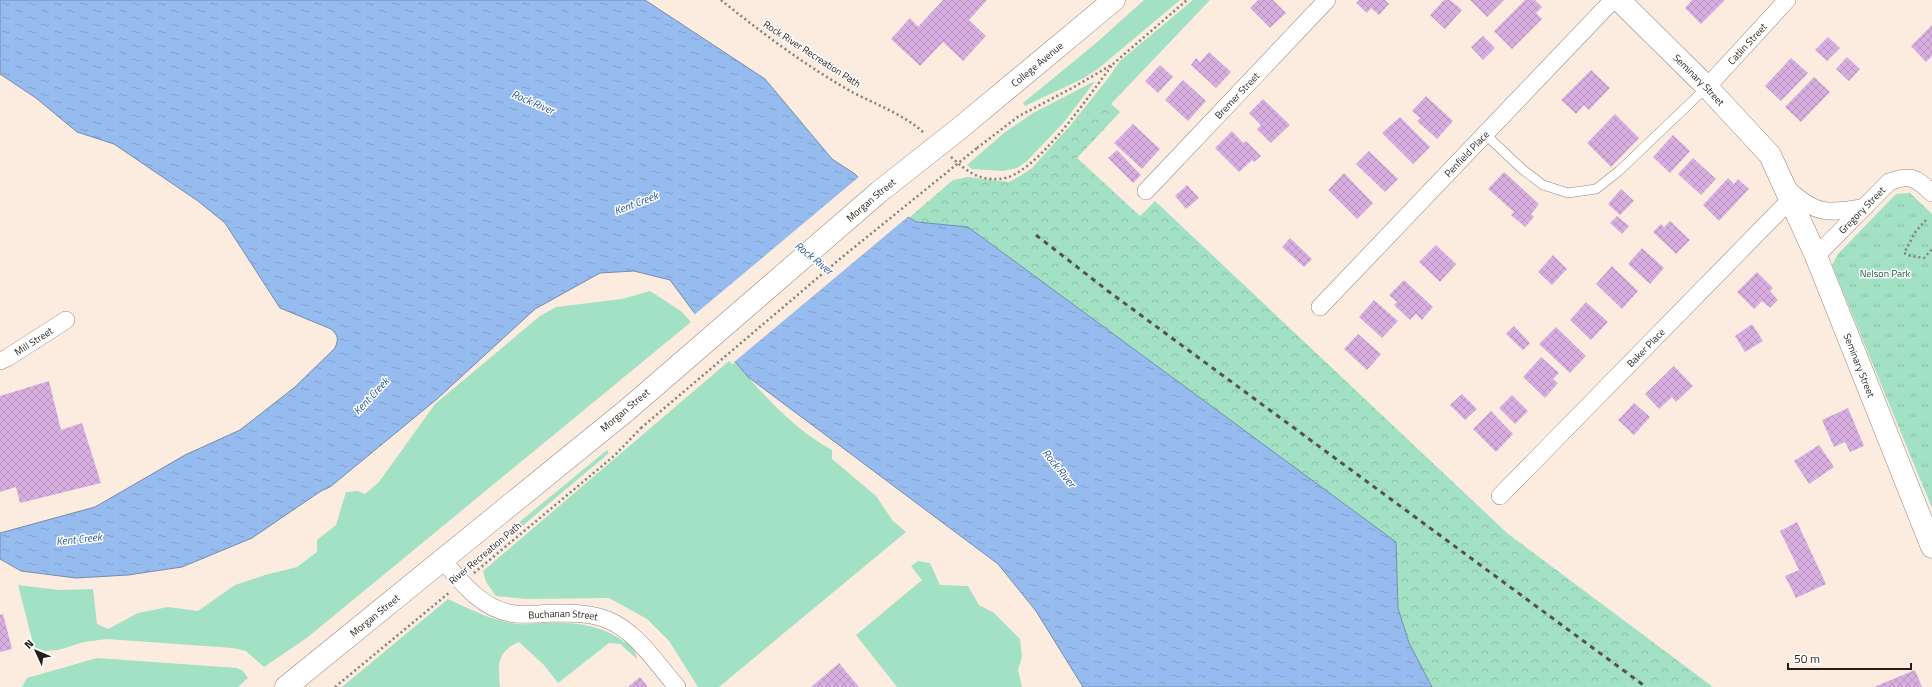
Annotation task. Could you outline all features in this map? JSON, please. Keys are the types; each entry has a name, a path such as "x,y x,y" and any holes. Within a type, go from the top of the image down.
{"main road":[{"name":"College Avenue","path":"960,128 1114,0"},
{"name":"Seminary Street","path":"1619,0 1707,86 1770,155 1816,256 1932,546"},
{"name":"Morgan Street","path":"286,687 442,558 627,410 879,192 960,128"}],"street":[{"name":"Bremer Street","path":"1146,191 1327,0"},
{"name":"Penfield Place","path":"1320,307 1613,0"},
{"name":"Catlin Street","path":"1707,86 1787,0"},
{"name":"Gregory Street","path":"1816,256 1889,182 1904,176 1920,181 1932,193"},
{"name":"Seminary Street","path":"1788,192 1811,208 1828,211 1845,211 1865,207"},
{"name":"Baker Place","path":"1500,496 1788,192"},
{"name":"Mill Street","path":"0,361 66,320"},
{"name":"Buchanan Street","path":"442,558 461,583 482,601 514,614 574,613 609,620 642,645 677,687"}],"lane":[{"path":"1485,134 1522,169 1543,185 1568,193 1596,189 1620,171 1707,86"}],"path":[{"name":"Rock River Recreation Path","path":"721,0 800,58 852,91 911,122 929,137"},
{"path":"946,153 970,173 983,178 1001,179 1016,173 1032,163 1048,146 1113,64 1187,0"},
{"name":"River Recreation Path","path":"336,687 614,456 641,428 841,258 977,148 1019,116 1074,87 1113,64"},
{"path":"1926,220 1916,231 1904,253 1911,256 1924,258 1932,249"}],"green space":[{"path":"1144,0 1180,0 1099,68 1084,78 1025,106 1023,103 1095,44"},
{"path":"1193,0 1210,0 1111,104 1099,104 1069,127 1120,61"},
{"path":"1095,81 1065,121 1027,161 1017,168 1003,171 972,169 967,165 1004,133 1033,113"},
{"path":"1099,104 1111,104 1120,112 1077,158 1140,216 1155,201 1507,533 1713,687 1432,687 1409,643 1398,608 1396,542 968,227 917,222 910,217 953,180 968,177 1009,182 1020,176 1032,168 1069,127"},
{"name":"Nelson Park","path":"1910,193 1932,214 1932,508 1832,265 1838,254 1896,194"},
{"path":"650,291 681,311 691,322 308,637 264,667 246,651 233,648 107,639 84,642 58,650 45,651 34,647 18,585 59,590 93,589 97,624 108,629 138,613 168,607 198,611 235,585 265,575 297,567 317,552 317,540 336,525 346,492 357,491 365,494 379,482 435,404 540,316 556,307 622,299"},
{"path":"729,361 732,364 735,362 768,399 792,422 818,442 832,450 832,459 876,496 893,521 906,532 719,687 698,687 669,641 647,619 609,598 528,599 496,596 486,582 483,571"},
{"path":"607,450 609,453 482,560 489,547"},
{"path":"918,561 930,563 940,585 968,586 979,605 994,613 1020,639 1022,657 1018,670 1022,687 897,687 856,635 922,580 911,566"},
{"path":"448,599 481,614 508,622 520,624 565,623 585,625 605,631 614,635 633,648 637,659 620,644 609,643 558,683 543,664 519,642 511,646 502,655 499,666 500,687 342,687"},
{"path":"97,658 237,668 243,671 248,678 238,687 22,687 27,678"}],"water":[{"path":"0,0 645,0 765,79 832,159 855,174 884,204 917,222 968,227 1396,542 1398,608 1409,643 1432,687 1083,687 1036,611 998,564 748,377 693,311 670,280 634,271 600,273 535,309 437,399 330,487 321,491 252,538 182,567 128,575 76,578 21,571 0,559 0,533 95,507 185,455 240,430 295,387 335,348 337,340 335,333 331,329 280,308 225,223 198,201 114,144 77,132 36,98 0,74"}],"pier":[{"path":"860,176 885,202 910,215 733,363 694,315"}],"building":[{"path":"943,0 987,0 969,20 986,36 963,61 943,42 920,66 891,39 910,18 918,27"},
{"path":"1258,0 1273,0 1286,13 1270,28 1250,8"},
{"path":"1359,0 1385,0 1389,4 1379,15 1371,8 1367,13 1356,3"},
{"path":"1444,0 1450,0 1462,10 1445,29 1430,15"},
{"path":"1470,0 1504,0 1487,17"},
{"path":"1525,0 1535,0 1542,7 1536,13 1542,19 1512,49 1494,31"},
{"path":"1692,0 1725,0 1701,24 1685,8"},
{"path":"1932,25 1932,56 1926,62 1911,46"},
{"path":"1483,36 1495,48 1483,60 1471,47"},
{"path":"1828,37 1840,48 1827,61 1815,50"},
{"path":"1209,52 1231,72 1216,88 1191,65 1196,58 1200,62"},
{"path":"1847,57 1860,69 1849,81 1836,69"},
{"path":"1791,58 1808,73 1781,101 1765,86"},
{"path":"1160,65 1173,77 1158,93 1145,81"},
{"path":"1591,70 1610,88 1589,110 1584,105 1576,114 1561,100"},
{"path":"1814,77 1830,92 1801,122 1785,107"},
{"path":"1183,80 1206,101 1188,121 1165,100"},
{"path":"1426,96 1453,121 1437,139 1417,121 1420,118 1412,111"},
{"path":"1263,99 1290,125 1271,143 1257,129 1261,125 1249,113"},
{"path":"1615,114 1639,138 1611,167 1587,143"},
{"path":"1400,117 1430,147 1413,164 1382,133"},
{"path":"1133,124 1160,149 1142,169 1114,143"},
{"path":"1232,131 1243,143 1246,141 1261,156 1254,162 1252,160 1239,172 1215,148"},
{"path":"1673,135 1690,151 1670,173 1653,157"},
{"path":"1117,150 1141,175 1133,183 1108,158"},
{"path":"1369,151 1398,179 1385,192 1356,164"},
{"path":"1693,158 1716,179 1701,195 1678,174"},
{"path":"1504,172 1539,204 1531,214 1534,217 1525,227 1511,215 1514,212 1488,189"},
{"path":"1344,173 1373,203 1357,219 1328,190"},
{"path":"1728,178 1734,184 1738,179 1749,189 1719,221 1703,205"},
{"path":"1187,185 1199,198 1186,209 1175,196"},
{"path":"1621,189 1634,201 1620,215 1608,204"},
{"path":"1617,216 1629,226 1622,234 1610,223"},
{"path":"1670,221 1690,240 1676,254 1653,232 1661,224 1664,227"},
{"path":"1290,238 1312,259 1304,267 1282,247"},
{"path":"1436,245 1456,264 1440,282 1419,262"},
{"path":"1642,248 1664,268 1650,284 1628,264"},
{"path":"1553,255 1567,269 1552,285 1538,272"},
{"path":"1612,266 1638,291 1622,309 1596,284"},
{"path":"1757,272 1773,288 1770,291 1778,300 1770,308 1762,301 1754,309 1737,292"},
{"path":"1404,280 1433,307 1422,320 1416,314 1410,320 1394,305 1397,302 1389,295"},
{"path":"1374,300 1398,321 1382,338 1359,317"},
{"path":"1586,302 1608,322 1591,340 1570,320"},
{"path":"1752,324 1763,341 1745,352 1735,336"},
{"path":"1514,326 1530,343 1523,350 1506,334"},
{"path":"1556,327 1586,356 1570,373 1539,344"},
{"path":"1358,334 1381,354 1367,370 1344,349"},
{"path":"1541,357 1559,373 1553,379 1558,383 1545,398 1523,377"},
{"path":"1674,366 1693,386 1676,402 1672,397 1659,409 1645,394"},
{"path":"49,381 61,430 82,423 101,483 20,503 16,487 0,492 0,396"},
{"path":"1462,394 1477,409 1465,420 1450,405"},
{"path":"1512,395 1528,411 1515,424 1499,408"},
{"path":"1634,403 1650,417 1634,435 1618,420"},
{"path":"1848,408 1864,446 1850,452 1845,442 1834,447 1822,420"},
{"path":"1491,411 1513,434 1496,452 1473,429"},
{"path":"1819,445 1834,467 1809,484 1794,461"},
{"path":"1797,522 1826,584 1796,598 1785,576 1799,570 1780,531"},
{"path":"3,614 12,649 0,652 0,615"},
{"path":"839,663 859,687 811,687"},
{"path":"1915,670 1922,687 1874,687"},
{"path":"640,677 648,687 628,687"}],"railway":[{"path":"1036,235 1108,291 1646,687"}],"water label":[{"name":"Rock River","path":"533,102"},
{"name":"Kent Creek","path":"636,203"},
{"name":"Rock River","path":"814,258"},
{"name":"Kent Creek","path":"371,396"},
{"name":"Rock River","path":"1059,468"},
{"name":"Kent Creek","path":"79,539"}]}
